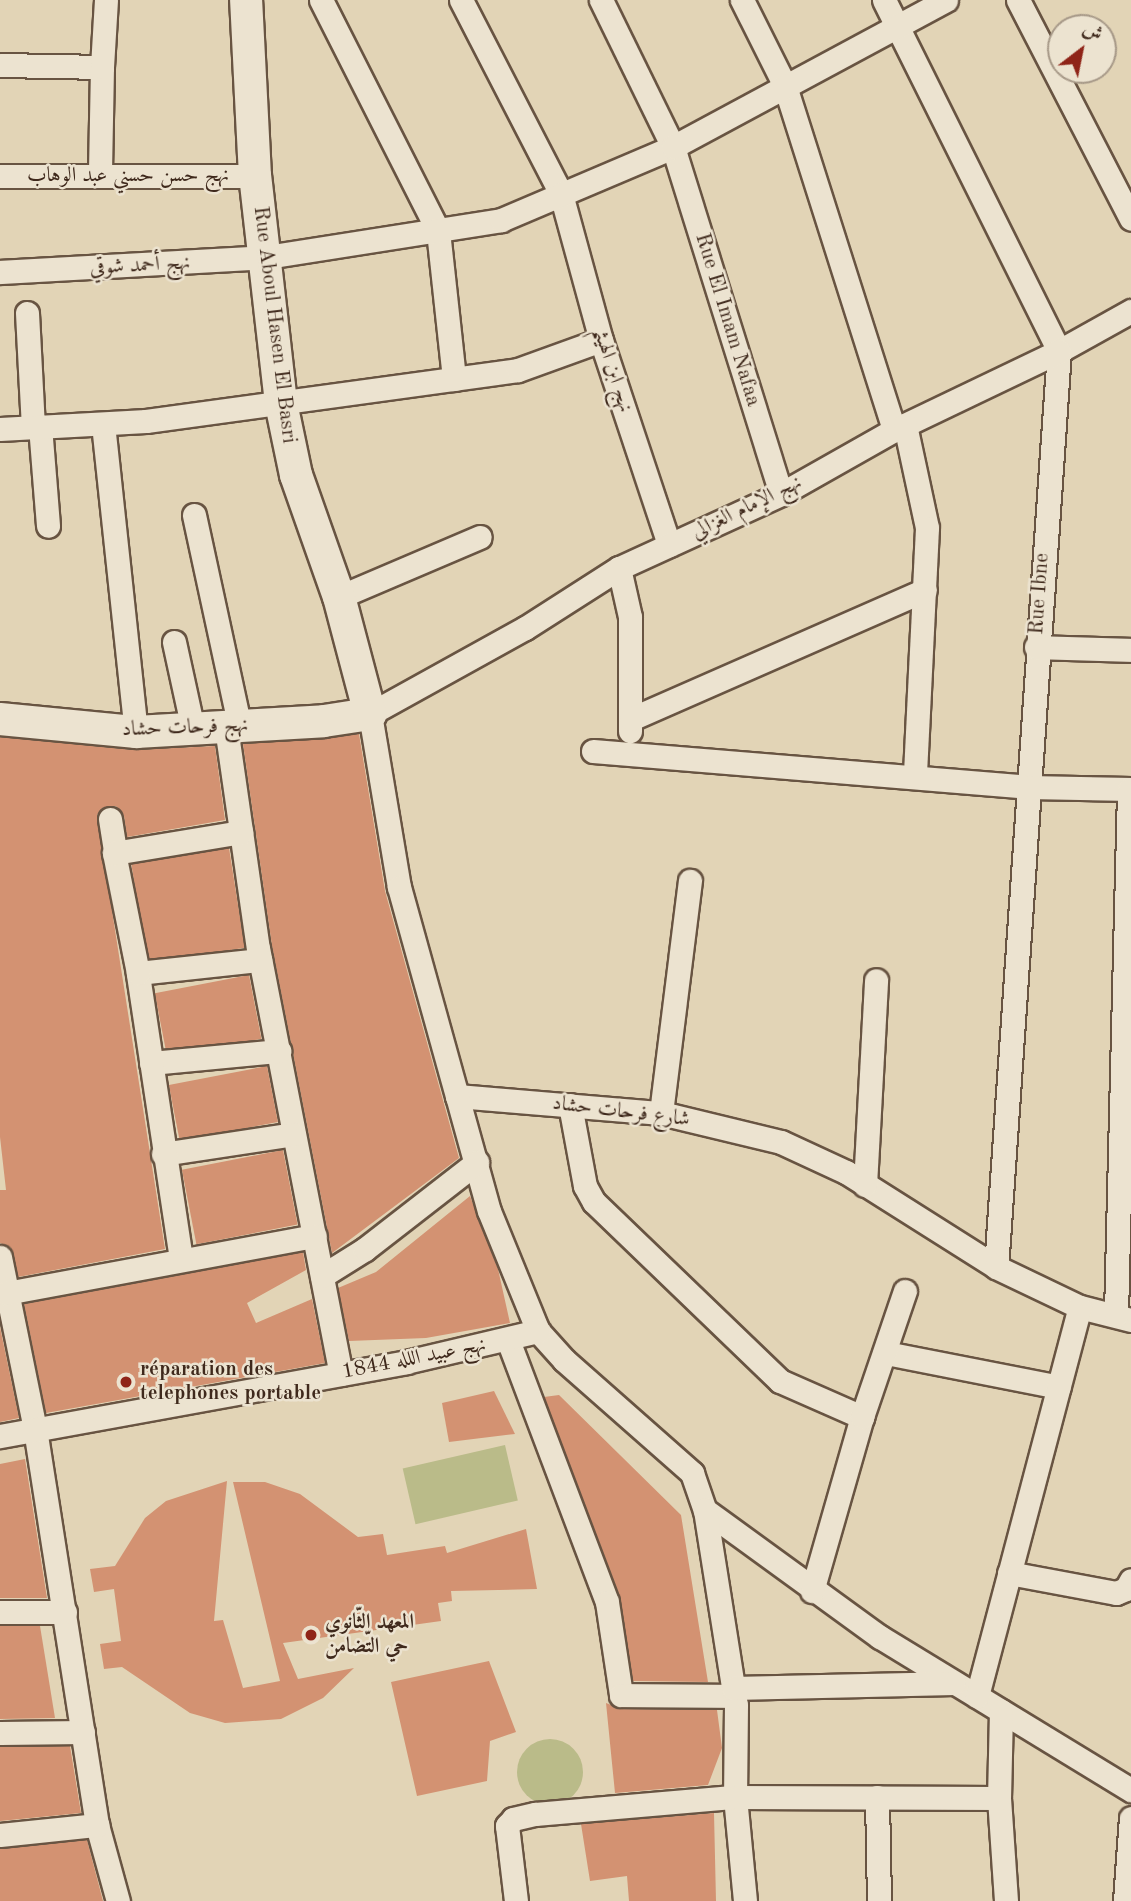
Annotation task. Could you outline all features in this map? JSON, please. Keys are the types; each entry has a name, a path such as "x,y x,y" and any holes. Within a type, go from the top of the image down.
{"street":[{"path":"100,174 106,0"},
{"name":"Rue Aboul Hasen El Basri","path":"246,0 256,176 273,256 281,403 296,475 339,597 370,715"},
{"path":"321,0 438,231 454,379"},
{"name":"نهج ابن الهيثم","path":"461,0 561,194 601,340 669,545"},
{"name":"Rue El Imam Nafaa","path":"601,0 673,147 781,494"},
{"path":"742,0 785,86 899,428 925,516 925,590 915,776"},
{"path":"884,0 1059,351"},
{"name":"نهج أحمد شوقي","path":"0,272 273,256 438,231 519,215 561,194 673,147 946,0"},
{"path":"1018,0 1131,219"},
{"path":"0,65 102,67"},
{"name":"نهج حسن حسني عبد الوهاب","path":"0,176 256,176"},
{"name":"نهج الإمام الغزالي","path":"370,715 525,628 619,568 781,494 899,428 1059,351 1131,311"},
{"path":"27,313 36,427 48,526"},
{"path":"0,429 103,424 281,403 518,370 601,340"},
{"name":"Rue Ibne","path":"996,1267 1036,647 1059,351"},
{"path":"103,424 136,732"},
{"path":"194,515 233,727 241,832 260,960 341,1374"},
{"path":"339,597 480,537"},
{"path":"619,568 629,598 631,719 628,752"},
{"path":"631,719 925,590"},
{"path":"174,642 192,729"},
{"path":"1036,647 1131,650"},
{"path":"370,715 399,887 496,1230 538,1331 564,1360 692,1473 705,1510 734,1692 735,1797 745,1901"},
{"name":"نهج فرحات حشاد","path":"0,719 136,732 370,715"},
{"path":"593,751 1028,787 1130,789 1123,1317"},
{"path":"110,819 138,973 163,1154 181,1259"},
{"path":"115,851 241,832"},
{"path":"661,1113 690,881"},
{"path":"138,973 260,960"},
{"path":"865,1185 876,980"},
{"path":"151,1063 279,1051"},
{"name":"شارع فرحات حشاد","path":"457,1096 661,1113 781,1142 865,1185 996,1267 1080,1307 1123,1317"},
{"path":"569,1105 585,1186 594,1202 780,1381 862,1417"},
{"path":"163,1154 293,1134"},
{"path":"322,1276 373,1243 477,1162"},
{"path":"6,1293 315,1236"},
{"path":"0,1257 6,1293 6,1325 35,1429 97,1825 118,1901"},
{"path":"812,1591 862,1417 905,1291"},
{"path":"977,1696 1080,1307"},
{"name":"نهج عبيد اللله 1844","path":"0,1436 341,1374 508,1340 538,1331"},
{"path":"508,1340 607,1602 621,1695 955,1683"},
{"path":"886,1353 1059,1387"},
{"path":"705,1510 812,1591 955,1683 1131,1790"},
{"path":"1009,1573 1116,1592 1126,1589 1131,1580"},
{"path":"0,1612 65,1612"},
{"path":"1001,1711 999,1798 1006,1901"},
{"path":"0,1733 83,1732"},
{"path":"516,1901 505,1837 513,1819 588,1807 735,1797 999,1798"},
{"path":"877,1797 879,1901"},
{"path":"1125,1901 1131,1818"},
{"path":"0,1835 97,1825"}],"green space":[{"path":"505,1445 518,1501 416,1524 403,1469"},
{"path":"550,1739 563,1742 573,1749 580,1759 583,1772 580,1785 573,1795 563,1802 550,1805 537,1802 527,1795 520,1785 517,1772 520,1759 527,1749 537,1742"}],"building":[{"path":"359,734 385,891 459,1158 332,1253 272,946 243,744"},
{"path":"0,737 134,750 215,746 225,820 127,837 124,816 116,806 102,808 97,815 165,1249 18,1277 11,1248 0,1243 0,1190 6,1190 0,1137"},
{"path":"229,848 245,948 147,963 131,863"},
{"path":"249,975 261,1039 167,1057 155,993"},
{"path":"267,1066 278,1122 180,1141 169,1085"},
{"path":"283,1150 298,1225 196,1244 182,1170"},
{"path":"470,1196 498,1269 510,1323 426,1338 349,1341 338,1288 376,1272"},
{"path":"303,1252 306,1270 247,1303 256,1323 312,1299 325,1363 46,1413 24,1304"},
{"path":"0,1327 19,1418 0,1422"},
{"path":"494,1391 515,1434 449,1442 442,1403"},
{"path":"559,1395 681,1515 708,1682 633,1681 620,1597 544,1397"},
{"path":"25,1459 47,1598 0,1598 0,1464"},
{"path":"227,1481 214,1621 223,1620 243,1688 280,1681 233,1482 265,1482 300,1494 358,1537 383,1534 387,1555 445,1546 447,1553 526,1529 537,1589 451,1591 452,1601 438,1603 441,1621 283,1643 298,1679 354,1668 323,1698 281,1719 225,1723 190,1713 122,1667 104,1669 100,1644 121,1641 114,1589 94,1592 90,1569 115,1566 145,1518 166,1501"},
{"path":"0,1626 40,1626 55,1718 0,1719"},
{"path":"489,1661 516,1732 490,1741 487,1781 417,1796 391,1682"},
{"path":"606,1703 621,1709 717,1710 722,1748 708,1785 615,1793"},
{"path":"70,1746 81,1813 0,1821 0,1747"},
{"path":"714,1813 716,1901 629,1901 627,1876 590,1881 581,1824"},
{"path":"87,1840 103,1901 0,1901 0,1849"}],"place":[{"name":"réparation des telephones portable","path":"126,1382"},
{"name":"المعهد الثّانوي حي التّضامن","path":"311,1635"}]}
